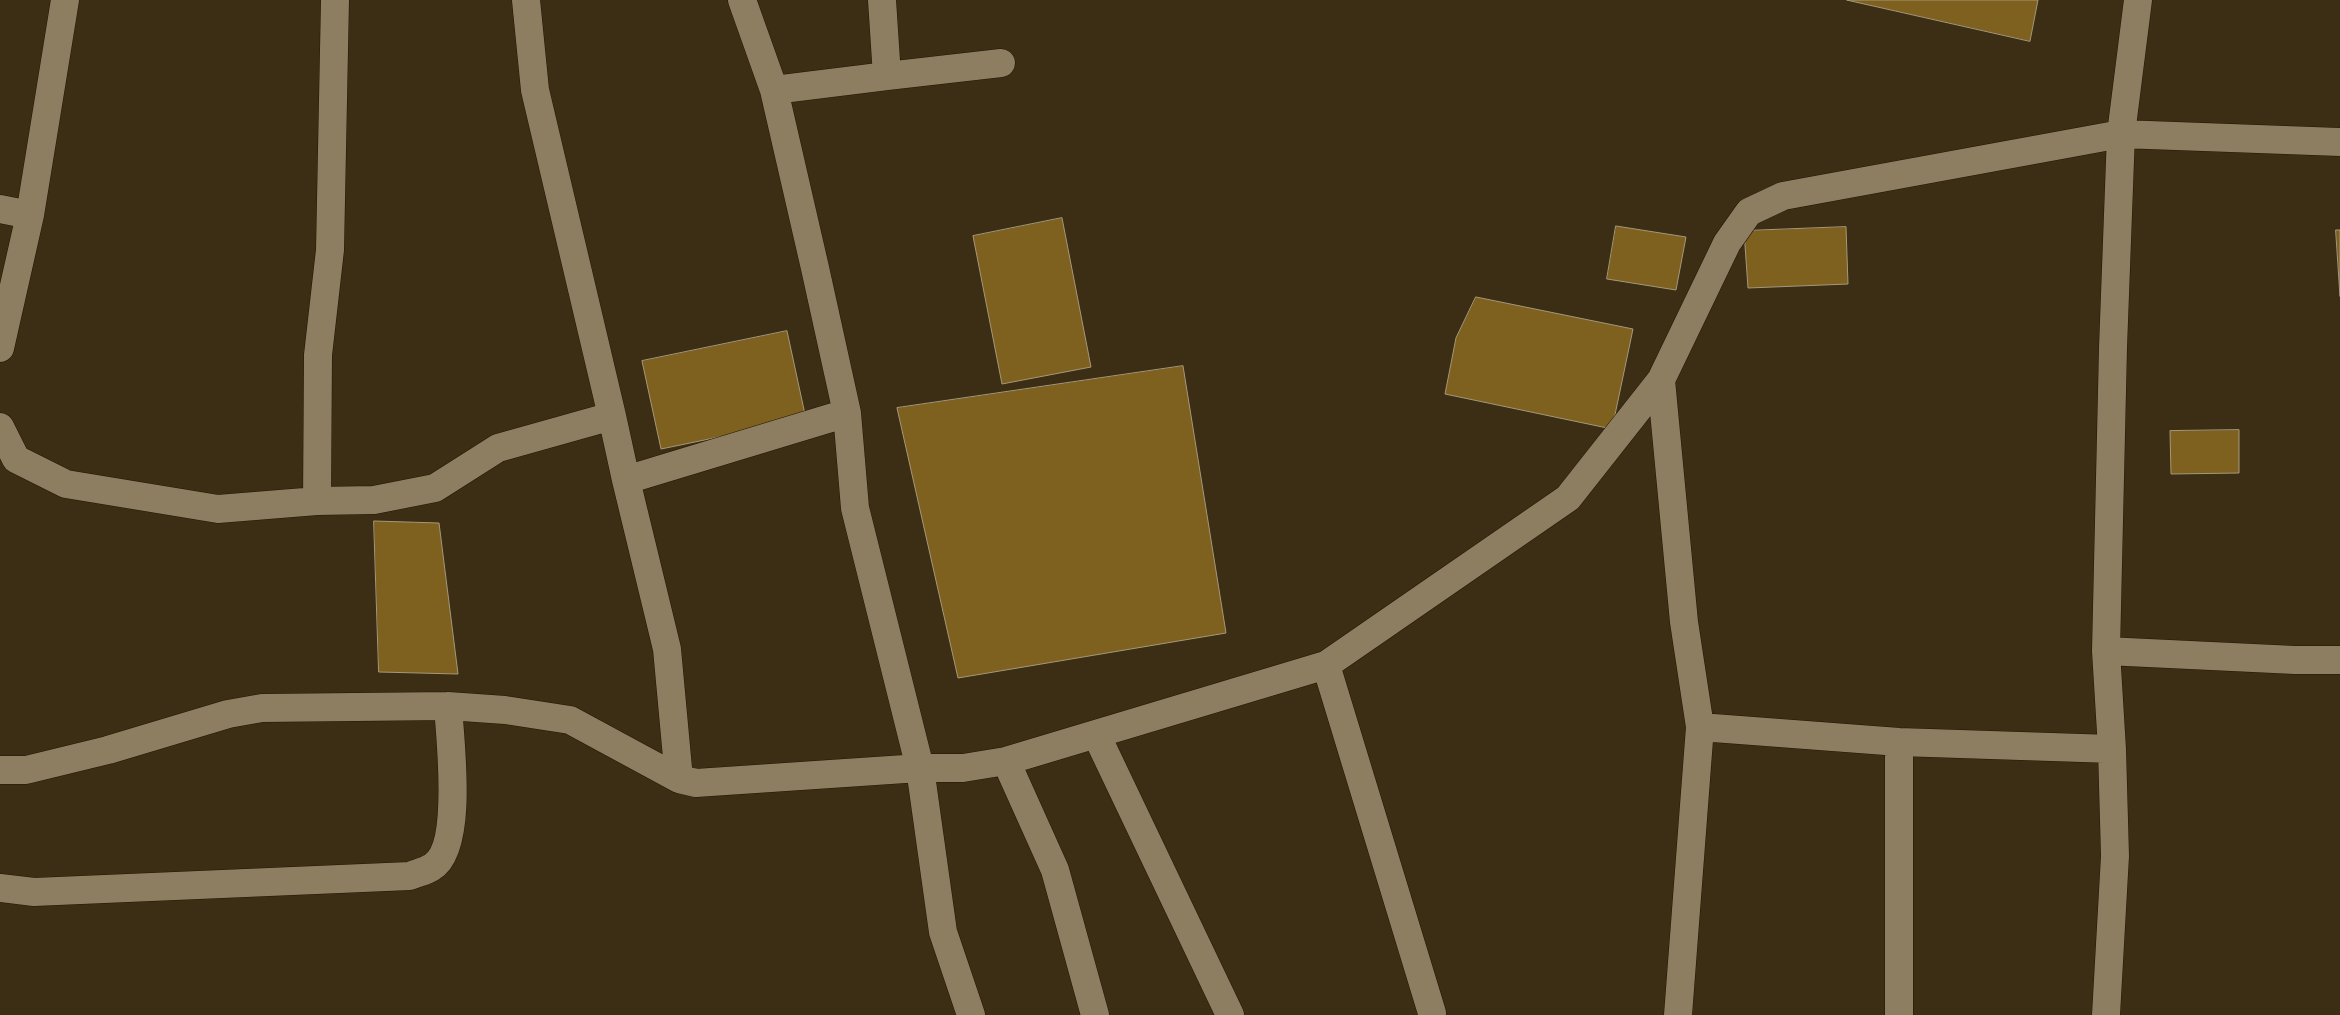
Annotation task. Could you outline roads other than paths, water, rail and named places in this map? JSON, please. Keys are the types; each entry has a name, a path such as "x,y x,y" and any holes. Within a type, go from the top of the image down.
{"street":[{"path":"0,348 30,215 65,0"},
{"path":"317,501 318,355 330,250 335,0"},
{"path":"526,0 535,90 667,649 679,779"},
{"path":"742,0 774,90 847,413 854,508 920,768 943,932 972,1015"},
{"path":"882,0 887,76"},
{"path":"2106,1015 2115,856 2112,749 2106,651 2113,338 2121,134 2138,0"},
{"path":"774,90 1001,63"},
{"path":"0,770 36,768 108,750 228,714 262,708 448,706 505,710 570,720 679,779 696,783 920,768 962,768 1006,761 1326,665 1568,498 1661,380 1727,243 1749,212 1783,196 2121,134 2340,142"},
{"path":"0,209 30,215"},
{"path":"1661,380 1684,622 1700,727 1678,1015"},
{"path":"626,480 847,413"},
{"path":"0,427 16,459 66,484 218,509 317,501 374,500 435,488 498,448 612,416"},
{"path":"2106,651 2295,660 2340,660"},
{"path":"1326,665 1432,1013"},
{"path":"0,888 34,892 410,876 433,867 447,846 453,810 448,706"},
{"path":"1700,727 1899,742 2112,749"},
{"path":"1096,734 1230,1015"},
{"path":"1899,742 1899,1015"},
{"path":"1006,761 1056,870 1096,1015"}]}
